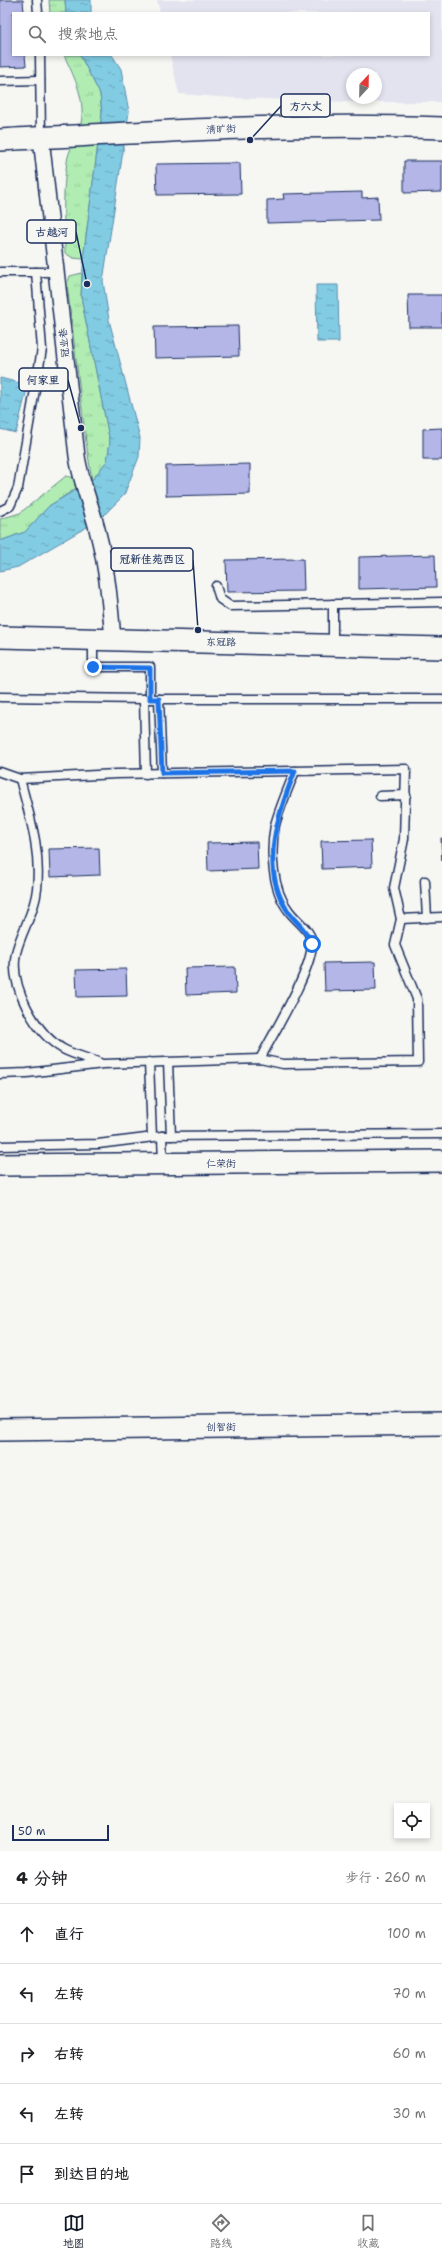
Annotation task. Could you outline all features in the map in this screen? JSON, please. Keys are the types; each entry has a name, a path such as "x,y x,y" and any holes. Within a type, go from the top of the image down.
{"street":[{"name":"清旷街","path":"0,140 252,127 353,126 442,128"},
{"name":"冠业巷","path":"41,138 79,470 98,532 108,579 103,639"},
{"name":"东冠路","path":"0,636 442,648"},
{"name":"仁荣街","path":"0,1165 442,1161"},
{"name":"创智街","path":"0,1430 442,1424"}],"lane":[{"path":"37,0 38,12"},
{"path":"40,56 41,138"},
{"path":"0,81 40,80"},
{"path":"0,272 57,272"},
{"path":"0,511 10,506 18,488 42,349 36,272"},
{"path":"216,586 220,599 230,606 442,602"},
{"path":"332,604 333,645"},
{"path":"103,639 93,667 150,668 151,699 146,774"},
{"path":"0,697 151,699 442,698"},
{"path":"151,699 162,773"},
{"path":"0,772 20,779 162,773 406,769 404,839 394,888 401,919 395,945 417,999 418,1062 283,1064 260,1059 149,1062 103,1064 28,1073 0,1074"},
{"path":"260,1059 296,991 309,960 312,944 308,932 288,910 277,889 275,873 273,841 275,826 295,771"},
{"path":"20,779 37,842 38,862 37,890 34,906 16,955 15,969 19,986 26,1008 44,1032 63,1048 103,1064"},
{"path":"380,796 406,795"},
{"path":"425,881 427,918"},
{"path":"401,919 442,917"},
{"path":"149,1062 152,1137"},
{"path":"168,1062 171,1136"},
{"path":"0,1146 98,1144 162,1136 442,1134"},
{"path":"162,1136 163,1164"}],"shaded area":[{"path":"157,0 442,0 442,102 382,102 382,68 346,68 346,102 234,98 179,94 170,56 430,56 430,12 160,12"}],"green space":[{"path":"49,0 65,0 66,12 50,12"},
{"path":"64,56 81,56 100,94 102,113 83,259 73,258 65,253 65,173 69,153 80,128 82,118 79,90"},
{"path":"82,273 81,297 110,442 107,461 92,480 67,284 70,276"},
{"path":"66,476 75,478 80,486 49,506 25,532 0,541 0,519 20,513"}],"water":[{"path":"65,0 91,0 91,12 66,12"},
{"path":"81,56 113,56 121,69 129,112 103,281 109,320 140,438 139,457 124,495 99,520 18,567 0,571 0,541 25,532 49,506 92,480 107,461 110,442 81,297 84,252 102,113 100,94"},
{"path":"316,285 338,285 339,342 317,342"},
{"path":"0,378 28,385 16,433 0,429"}],"building":[{"path":"0,0 23,0 24,12 12,12 12,56 25,56 26,66 0,67"},
{"path":"404,161 442,161 442,192 404,193"},
{"path":"240,163 241,194 157,195 156,164"},
{"path":"362,192 362,198 378,197 379,220 267,223 267,200 284,199 283,194"},
{"path":"408,295 442,295 442,327 409,327"},
{"path":"238,326 239,356 155,358 154,327"},
{"path":"442,428 442,460 423,460 423,429"},
{"path":"250,464 250,494 166,496 166,466"},
{"path":"435,555 436,587 359,589 359,557"},
{"path":"303,559 304,591 227,592 226,560"},
{"path":"441,838 442,838 442,861"},
{"path":"371,840 372,867 322,869 321,841"},
{"path":"257,842 258,869 208,871 207,843"},
{"path":"99,848 100,875 50,877 49,849"},
{"path":"375,962 376,990 325,991 324,963"},
{"path":"235,967 236,993 186,995 185,968"},
{"path":"126,969 127,996 77,997 76,970"}],"place":[{"name":"方六丈","path":"250,140"},
{"name":"古越河","path":"87,284"},
{"name":"何家里","path":"81,428"},
{"name":"冠新佳苑西区","path":"198,630"}],"route":[{"path":"93,667 150,668 150,699 159,699 162,773 295,771 275,826 273,841 275,873 277,889 288,910 308,932 312,944"}]}
